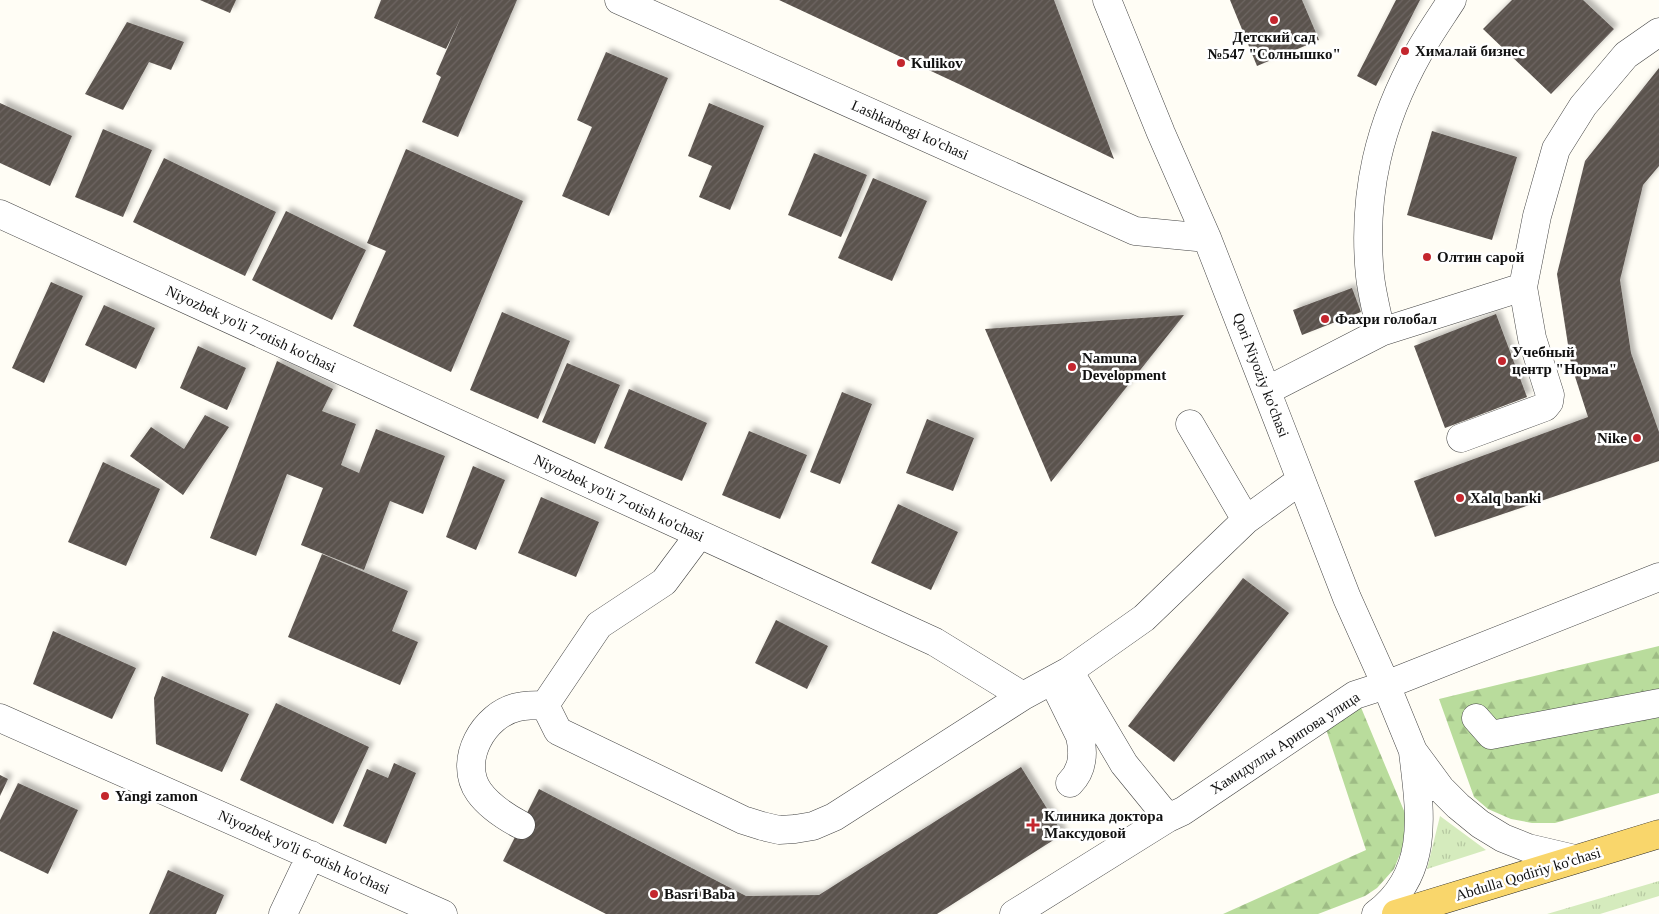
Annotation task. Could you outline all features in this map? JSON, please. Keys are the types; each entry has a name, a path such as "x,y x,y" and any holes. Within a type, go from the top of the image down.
{"main road":[{"name":"Abdulla Qodiriy ko'chasi","path":"1396,914 1659,834"}],"street":[{"name":"Lashkarbegi ko'chasi","path":"619,0 1135,231 1207,238"},
{"name":"Qori Niyoziy ko'chasi","path":"1106,0 1207,238 1268,390 1347,598 1413,751 1441,789 1480,824 1503,838 1528,848 1575,859"},
{"path":"1381,332 1370,278 1367,226 1370,192 1375,166 1387,123 1410,70 1419,51 1452,0"},
{"path":"1461,438 1545,407 1549,402 1550,395 1532,338 1523,287 1537,216 1556,149 1583,106 1626,56 1659,32"},
{"name":"Niyozbek yo'li 7-otish ko'chasi","path":"0,214 935,642 1023,696"},
{"path":"1268,390 1381,332 1523,287"},
{"path":"1190,424 1246,520"},
{"path":"545,705 558,730 743,820 779,830 813,826 834,817 1023,696 1061,676 1144,618 1246,520 1301,480"},
{"path":"545,705 600,625 664,582 699,535"},
{"name":"Хамидуллы Арипова улица","path":"1014,914 1168,818 1183,811 1355,695 1386,685 1659,577"},
{"path":"1061,676 1082,745 1081,767 1070,783"},
{"path":"1061,676 1124,764 1168,818"},
{"path":"1476,718 1491,735 1659,703"},
{"path":"521,825 498,811 479,792 472,772 474,751 482,732 489,723 499,716 517,707 545,705"},
{"name":"Niyozbek yo'li 6-otish ko'chasi","path":"0,718 443,914"},
{"name":"Qori Niyoziy ko'chasi","path":"1376,914 1386,907 1402,887 1418,847 1419,803 1413,751"},
{"path":"283,914 311,855"}],"green space":[{"path":"1659,646 1659,793 1555,823 1532,823 1511,819 1488,809 1474,797 1439,699"},
{"path":"1360,705 1407,818 1404,844 1394,869 1377,888 1365,896 1318,914 1223,914 1366,850 1326,729"},
{"path":"1440,816 1486,850 1427,869"},
{"path":"1659,881 1659,896 1600,914 1547,914"}],"building":[{"path":"200,0 236,0 230,13"},
{"path":"381,0 517,0 458,137 422,122 441,77 436,74 462,15 446,49 374,18"},
{"path":"779,0 1054,0 1114,159 963,86"},
{"name":"Детский сад №547 \"Солнышко\"","path":"1230,0 1302,0 1319,40 1257,66"},
{"path":"1396,0 1420,0 1376,86 1357,76"},
{"path":"1512,0 1583,0 1614,29 1551,94 1483,29"},
{"path":"127,22 184,42 171,70 149,62 123,110 85,94"},
{"path":"606,52 668,78 609,216 562,196 592,127 577,120"},
{"path":"1659,68 1659,166 1643,185 1620,280 1631,353 1659,432 1659,461 1435,537 1414,481 1588,417 1571,364 1557,274 1585,161"},
{"path":"0,103 72,136 50,186 0,163"},
{"path":"709,103 764,126 730,210 699,197 712,166 688,156"},
{"path":"103,129 152,150 123,217 75,197"},
{"path":"1432,131 1517,157 1492,240 1407,215"},
{"path":"406,149 523,201 451,372 353,326 386,251 367,243"},
{"path":"814,153 867,175 841,237 788,215"},
{"path":"164,158 276,212 245,276 133,222"},
{"path":"873,178 927,201 892,281 838,258"},
{"path":"286,211 366,250 332,320 252,280"},
{"path":"51,282 83,296 44,383 12,368"},
{"path":"1352,288 1361,312 1302,335 1293,310"},
{"path":"104,305 155,328 136,369 85,345"},
{"path":"502,312 570,341 538,419 470,390"},
{"path":"1496,314 1527,397 1445,428 1414,346"},
{"name":"Namuna Development","path":"1184,315 1051,482 985,329"},
{"path":"198,346 246,368 227,410 180,388"},
{"path":"277,361 333,389 322,411 356,424 341,465 359,473 376,429 445,456 423,514 390,501 364,570 301,545 323,488 287,474 256,556 210,538"},
{"path":"567,363 620,385 595,444 542,422"},
{"path":"629,389 707,423 682,481 604,448"},
{"path":"842,392 872,404 840,484 810,472"},
{"path":"205,415 229,427 183,495 130,456 151,427 184,449"},
{"path":"927,419 974,438 953,491 906,473"},
{"path":"749,431 807,455 780,519 722,495"},
{"path":"103,462 160,489 126,566 68,542"},
{"path":"473,466 505,480 476,550 446,537"},
{"path":"541,497 599,522 576,577 518,553"},
{"path":"898,504 958,532 931,590 871,563"},
{"path":"322,554 408,591 392,631 418,642 400,685 288,637"},
{"path":"1243,578 1289,613 1174,762 1128,726"},
{"path":"776,620 828,646 807,689 755,663"},
{"path":"53,631 136,668 112,719 33,684"},
{"path":"162,676 249,714 222,772 156,744 154,698"},
{"path":"276,703 369,747 333,824 240,780"},
{"path":"394,763 416,773 386,844 343,826 367,769 388,778"},
{"path":"1021,767 1063,834 937,914 606,914 503,861 539,789 746,896 819,895"},
{"path":"0,775 8,779 0,796"},
{"path":"18,783 78,810 48,874 0,851 0,820"},
{"path":"168,870 224,895 216,914 149,914"}],"place":[{"name":"Детский сад №547 \"Солнышко\"","path":"1274,20"},
{"name":"Хималай бизнес","path":"1405,51"},
{"name":"Kulikov","path":"901,63"},
{"name":"Олтин сарой","path":"1427,257"},
{"name":"Фахри голобал","path":"1325,319"},
{"name":"Учебный центр \"Норма\"","path":"1502,361"},
{"name":"Namuna Development","path":"1072,367"},
{"name":"Nike","path":"1637,438"},
{"name":"Xalq banki","path":"1460,498"},
{"name":"Yangi zamon","path":"105,796"},
{"name":"Клиника доктора Максудовой","path":"1033,825"},
{"name":"Basri Baba","path":"654,894"}]}
